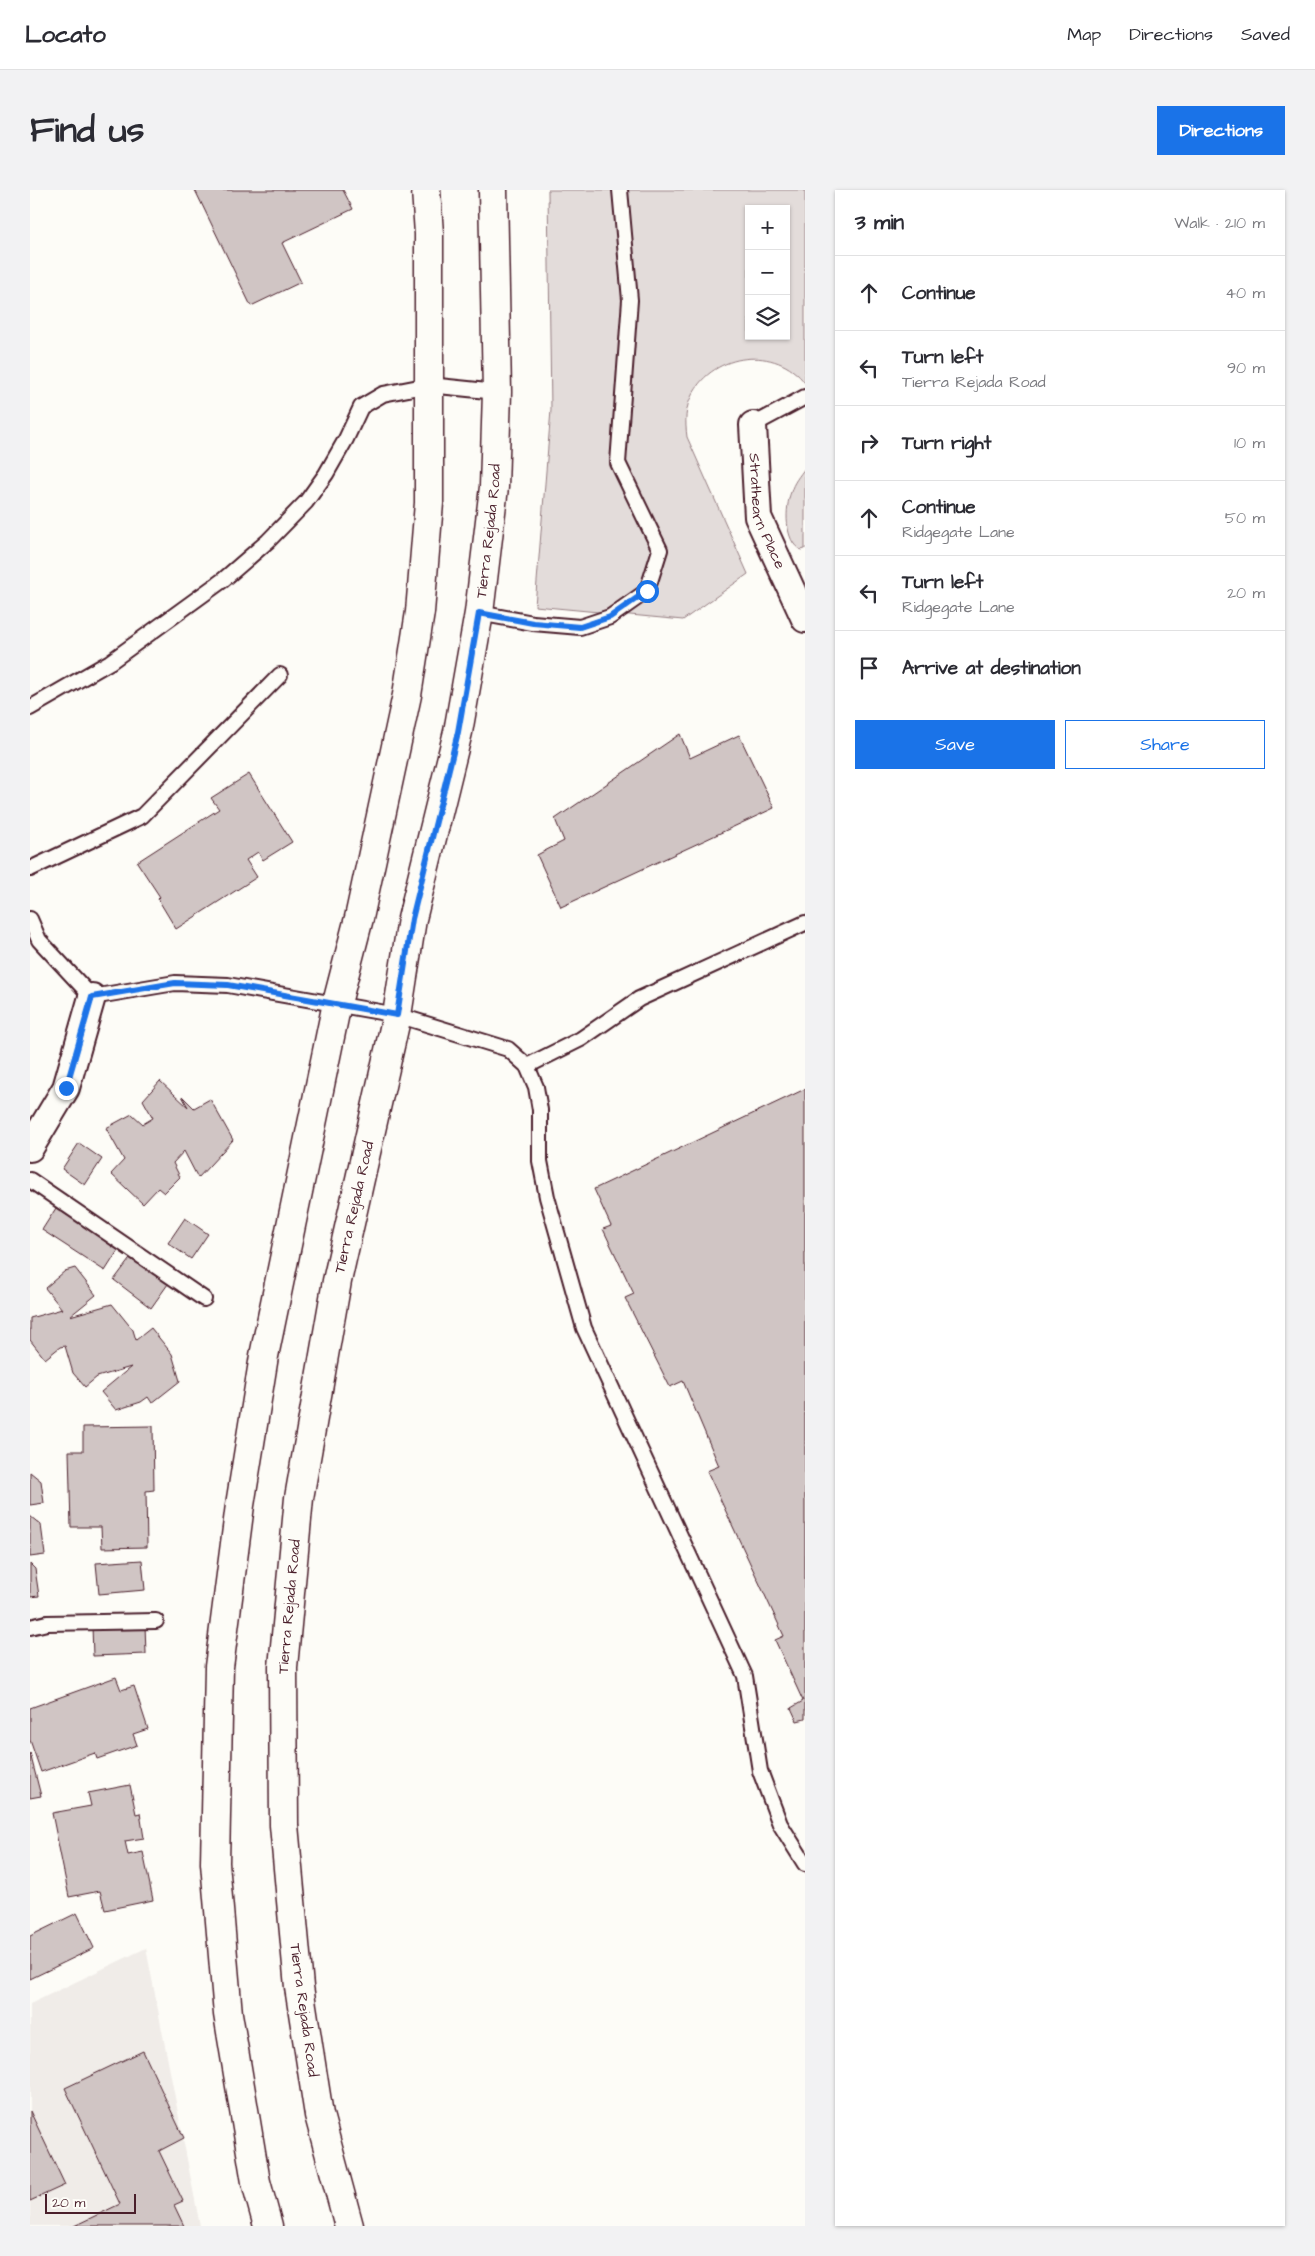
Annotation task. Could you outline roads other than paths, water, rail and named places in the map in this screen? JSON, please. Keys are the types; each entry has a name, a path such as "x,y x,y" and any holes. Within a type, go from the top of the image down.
{"main road":[{"path":"268,2226 256,2182 228,2014 215,1863 219,1667 240,1505 264,1356 337,1003 359,918 401,724 420,612 429,502 429,234 426,190"},
{"name":"Tierra Rejada Road","path":"349,2226 319,2115 299,1987 284,1825 283,1667 299,1498 337,1280 397,1015 412,919 458,732 479,613 494,487 497,392 493,190"}],"street":[{"name":"Strathearn Place","path":"753,425 758,517 805,619"},
{"path":"30,1148 66,1088 92,997"}],"lane":[{"path":"479,613 533,623 580,627 610,617 647,591 660,550 618,463 630,300 620,190"},
{"path":"30,708 110,662 223,580 268,541 306,502 342,446 361,407 383,394 429,384 497,392"},
{"path":"753,425 805,397"},
{"path":"30,869 142,816 280,675"},
{"path":"30,919 39,940 92,997 175,983 228,985 397,1015 508,1049 526,1066 536,1087 540,1110 540,1161 547,1197 584,1328 745,1676 760,1770 780,1824 805,1864"},
{"path":"526,1066 581,1039 639,999 805,923"},
{"path":"30,1180 204,1299"},
{"path":"30,1626 48,1623 156,1621"}]}
